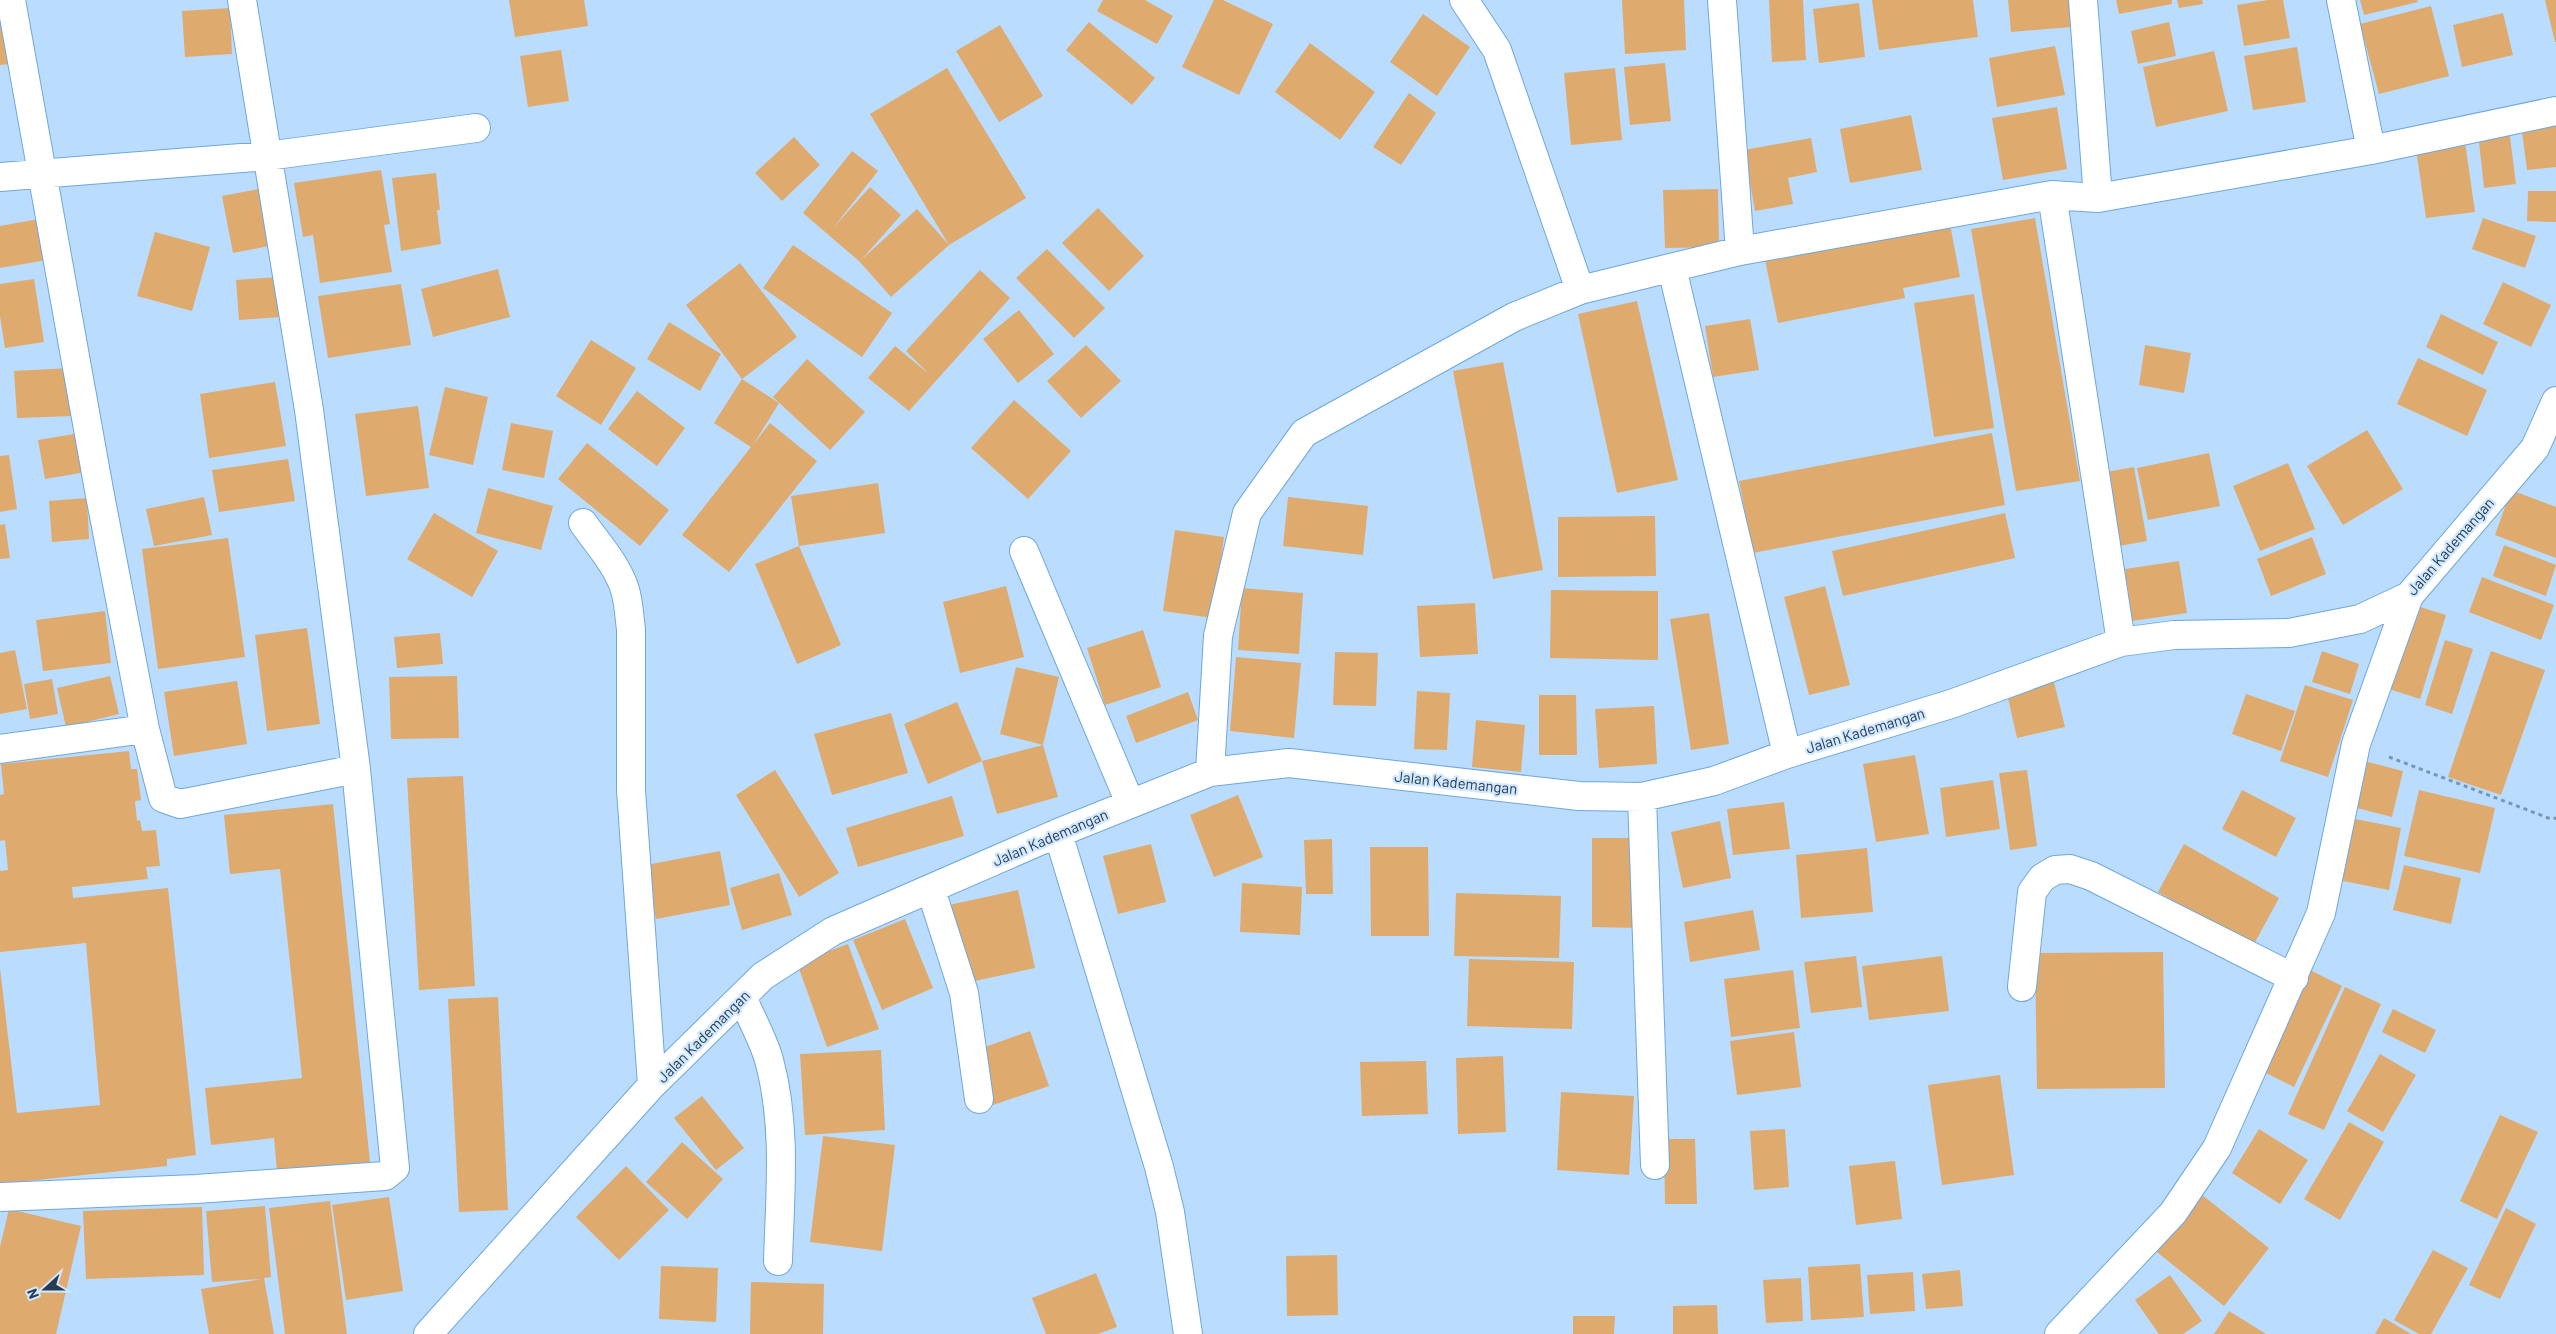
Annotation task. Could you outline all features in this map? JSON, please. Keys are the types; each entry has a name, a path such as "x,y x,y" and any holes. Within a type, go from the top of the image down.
{"street":[{"path":"11,0 99,490 145,729 163,798 180,804 356,769"},
{"path":"0,1197 196,1189 385,1176 395,1168 356,769 309,410 242,0"},
{"path":"1464,0 1497,50 1580,290"},
{"path":"1722,0 1740,251"},
{"path":"2083,0 2098,198"},
{"path":"2341,0 2371,150"},
{"path":"1210,772 1218,636 1247,513 1304,433 1514,317 1580,290 1740,251 2052,195 2098,198 2371,150 2556,112"},
{"path":"0,177 42,172 267,156 476,128"},
{"path":"2052,195 2121,642"},
{"path":"1672,268 1787,754"},
{"name":"Jalan Kademangan","path":"428,1334 652,1085 763,976 833,931 931,890 1058,833 1210,772 1289,764 1579,796 1642,797 1714,781 1787,754 1951,704 2121,642 2174,635 2289,633 2360,619 2409,596 2545,449 2556,402"},
{"path":"583,522 616,573 624,588 628,603 631,629 630,790 652,1085"},
{"path":"1024,551 1130,803"},
{"path":"2059,1334 2173,1213 2217,1148 2294,978 2321,912 2356,744 2409,596"},
{"path":"0,749 145,729"},
{"path":"1642,797 1655,1166"},
{"path":"1058,833 1159,1167 1170,1212 1188,1334"},
{"path":"2022,988 2032,892 2042,878 2055,870 2070,869 2090,876 2294,978"},
{"path":"931,890 964,993 979,1098"},
{"path":"742,997 769,1059 777,1099 782,1148 778,1261"}],"path":[{"path":"2356,744 2552,819 2556,818"}],"building":[{"path":"509,0 584,0 588,26 515,37"},
{"path":"1103,0 1145,0 1173,16 1157,44 1097,11"},
{"path":"1214,0 1223,0 1273,24 1239,95 1182,67"},
{"path":"1622,0 1684,0 1686,50 1625,54"},
{"path":"1769,0 1803,0 1806,60 1772,62"},
{"path":"1872,0 1973,0 1978,37 1879,50"},
{"path":"2008,0 2069,0 2071,27 2011,32"},
{"path":"2116,0 2172,0 2172,4 2119,14"},
{"path":"2177,0 2202,0 2203,4 2179,8"},
{"path":"2268,0 2283,0 2290,38 2244,46 2237,5"},
{"path":"2360,0 2417,0 2418,2 2364,15"},
{"path":"2545,0 2556,0 2556,42 2555,42"},
{"path":"1859,3 1865,57 1819,63 1813,9"},
{"path":"0,6 9,64 0,65"},
{"path":"2431,6 2449,76 2379,94 2360,24"},
{"path":"230,8 232,54 185,57 182,11"},
{"path":"2503,13 2513,55 2462,67 2453,25"},
{"path":"1423,14 1470,47 1437,96 1390,62"},
{"path":"1089,22 1155,78 1132,105 1066,50"},
{"path":"2169,22 2176,56 2138,64 2131,31"},
{"path":"1000,25 1043,96 999,122 956,51"},
{"path":"1310,43 1375,92 1340,140 1275,92"},
{"path":"2055,46 2065,95 1997,107 1989,58"},
{"path":"2297,47 2306,102 2253,110 2244,56"},
{"path":"561,50 569,101 528,107 520,56"},
{"path":"2214,51 2228,111 2156,127 2143,67"},
{"path":"1665,63 1671,121 1630,125 1624,67"},
{"path":"947,68 1026,198 949,245 870,114"},
{"path":"1615,68 1622,140 1571,145 1564,73"},
{"path":"1409,93 1436,113 1401,165 1373,147"},
{"path":"2057,107 2067,169 2003,180 1992,118"},
{"path":"1911,115 1922,170 1850,183 1840,129"},
{"path":"2556,120 2556,167 2527,170 2521,124"},
{"path":"2509,129 2516,184 2484,188 2478,133"},
{"path":"794,137 820,165 782,201 755,173"},
{"path":"1811,138 1817,172 1788,178 1793,204 1755,211 1744,150"},
{"path":"2465,142 2475,212 2426,218 2416,149"},
{"path":"852,151 878,171 833,228 870,187 901,215 861,260 917,209 949,245 891,297 859,261 803,213"},
{"path":"381,170 390,224 384,225 392,272 320,283 313,235 303,237 294,183"},
{"path":"436,173 440,210 437,210 441,244 401,251 392,178"},
{"path":"258,189 269,246 233,253 222,196"},
{"path":"1718,189 1719,247 1665,248 1663,190"},
{"path":"2528,191 2556,191 2556,222 2527,221"},
{"path":"1098,208 1144,256 1109,291 1062,243"},
{"path":"2035,218 2080,481 2016,491 1971,229"},
{"path":"2483,218 2536,236 2525,268 2472,249"},
{"path":"39,219 47,260 0,268 0,226"},
{"path":"1949,219 1960,277 1903,288 1905,298 1778,323 1764,255"},
{"path":"155,232 210,247 192,311 137,296"},
{"path":"793,245 892,313 862,357 763,288"},
{"path":"1047,249 1105,308 1074,338 1016,278"},
{"path":"740,263 797,337 742,379 686,305"},
{"path":"498,269 510,317 433,337 421,289"},
{"path":"980,270 1010,298 909,411 868,378 895,346 929,374 906,351"},
{"path":"276,277 279,317 239,320 236,280"},
{"path":"34,279 44,342 5,348 0,316 0,284"},
{"path":"2503,282 2551,305 2531,347 2483,324"},
{"path":"401,284 411,345 328,358 318,296"},
{"path":"1974,294 1994,428 1934,437 1914,303"},
{"path":"1637,301 1678,480 1617,493 1578,314"},
{"path":"1019,310 1054,354 1018,383 983,339"},
{"path":"2441,314 2498,342 2483,375 2426,347"},
{"path":"1750,319 1759,370 1713,377 1705,326"},
{"path":"669,322 721,354 700,391 647,359"},
{"path":"591,340 636,368 601,425 556,396"},
{"path":"1086,345 1121,381 1081,418 1047,381"},
{"path":"2145,345 2191,353 2184,393 2139,385"},
{"path":"2418,358 2487,390 2467,436 2397,404"},
{"path":"807,359 865,412 830,450 773,397"},
{"path":"1503,362 1543,570 1493,579 1453,371"},
{"path":"70,368 73,416 17,418 14,371"},
{"path":"742,379 779,403 753,445 770,423 817,461 729,572 682,535 751,447 714,423"},
{"path":"275,382 286,446 209,458 200,394"},
{"path":"445,387 488,397 473,465 429,455"},
{"path":"637,391 685,428 657,466 608,429"},
{"path":"1014,400 1071,451 1028,499 971,448"},
{"path":"418,406 429,488 366,496 355,414"},
{"path":"511,423 553,431 544,478 502,470"},
{"path":"2367,430 2403,489 2343,525 2307,466"},
{"path":"80,433 86,472 45,479 38,440"},
{"path":"1992,433 2005,505 1753,553 1739,481"},
{"path":"587,443 669,510 640,546 558,479"},
{"path":"2209,453 2220,506 2148,520 2137,468"},
{"path":"9,455 17,509 0,512 0,456"},
{"path":"288,459 295,501 219,512 212,470"},
{"path":"2288,463 2315,529 2260,551 2233,486"},
{"path":"2134,467 2147,541 2119,546 2106,472"},
{"path":"878,483 885,533 799,546 791,496"},
{"path":"488,488 553,506 541,550 476,533"},
{"path":"2511,490 2556,507 2556,558 2495,535"},
{"path":"204,497 212,535 154,546 146,509"},
{"path":"1288,497 1368,506 1363,555 1283,546"},
{"path":"87,498 89,539 52,542 49,501"},
{"path":"434,513 498,551 472,597 407,559"},
{"path":"2005,513 2015,558 1843,596 1832,551"},
{"path":"1655,516 1656,576 1558,577 1558,517"},
{"path":"5,524 10,558 0,559 0,525"},
{"path":"1175,530 1224,537 1213,618 1163,611"},
{"path":"2312,537 2326,574 2271,596 2257,559"},
{"path":"228,538 245,657 158,669 142,549"},
{"path":"2504,545 2556,565 2546,596 2493,576"},
{"path":"799,546 841,645 797,664 755,564"},
{"path":"2179,561 2187,613 2132,621 2125,569"},
{"path":"2482,577 2554,605 2541,640 2469,612"},
{"path":"1006,586 1024,657 960,673 943,602"},
{"path":"1825,586 1850,685 1809,695 1784,597"},
{"path":"1242,588 1303,593 1299,654 1238,650"},
{"path":"1551,590 1658,591 1658,660 1550,658"},
{"path":"1475,603 1478,654 1420,657 1417,606"},
{"path":"2414,605 2446,615 2420,699 2389,689"},
{"path":"105,611 111,663 43,671 36,620"},
{"path":"1709,613 1729,744 1691,750 1670,619"},
{"path":"307,628 320,724 267,731 255,635"},
{"path":"1143,630 1161,687 1105,705 1087,648"},
{"path":"440,633 443,664 397,668 394,637"},
{"path":"2445,640 2473,649 2452,714 2425,705"},
{"path":"15,650 27,709 0,714 0,653"},
{"path":"2322,651 2359,664 2350,694 2312,682"},
{"path":"2491,651 2545,670 2501,795 2448,777"},
{"path":"1335,652 1378,653 1376,706 1333,705"},
{"path":"1236,657 1301,663 1294,738 1230,731"},
{"path":"1016,667 1059,677 1043,745 1000,734"},
{"path":"110,676 119,714 66,727 57,688"},
{"path":"457,676 459,738 391,739 389,677"},
{"path":"2053,678 2065,727 2017,738 2006,689"},
{"path":"52,679 58,714 30,719 24,684"},
{"path":"237,681 247,744 174,756 164,692"},
{"path":"2305,685 2353,700 2328,777 2280,761"},
{"path":"1417,691 1450,693 1447,750 1414,749"},
{"path":"1188,692 1198,720 1136,743 1126,716"},
{"path":"2246,694 2295,711 2281,751 2232,734"},
{"path":"1539,695 1576,695 1577,755 1539,755"},
{"path":"957,702 982,761 928,784 904,724"},
{"path":"1654,706 1657,764 1599,768 1595,709"},
{"path":"891,713 908,773 832,795 814,734"},
{"path":"1476,720 1525,725 1521,772 1472,767"},
{"path":"1043,745 1058,797 997,814 982,761"},
{"path":"129,751 131,769 137,769 141,800 135,801 137,821 140,820 142,831 156,830 160,866 146,867 148,879 72,887 73,898 168,888 196,1155 167,1159 167,1166 0,1184 0,968 17,1113 100,1105 86,943 0,952 0,871 8,870 5,840 0,841 0,795 4,794 1,764"},
{"path":"1915,755 1929,834 1876,842 1863,764"},
{"path":"2364,761 2403,771 2392,817 2353,807"},
{"path":"775,770 839,873 799,897 736,795"},
{"path":"2027,770 2037,846 2010,850 1999,773"},
{"path":"463,776 475,986 419,990 407,778"},
{"path":"1993,780 2000,829 1946,837 1940,788"},
{"path":"2242,790 2296,818 2276,857 2222,829"},
{"path":"2419,790 2495,808 2480,873 2404,856"},
{"path":"1238,795 1263,857 1214,877 1190,815"},
{"path":"952,796 964,836 858,867 846,828"},
{"path":"1784,802 1790,849 1733,855 1727,809"},
{"path":"333,804 370,1162 277,1171 274,1138 211,1145 205,1088 302,1078 280,869 230,874 224,815"},
{"path":"2350,818 2401,828 2389,890 2338,880"},
{"path":"1720,821 1731,878 1683,888 1671,832"},
{"path":"1592,838 1640,838 1639,928 1592,927"},
{"path":"1332,839 1333,894 1306,894 1304,840"},
{"path":"1151,844 1166,902 1118,914 1103,856"},
{"path":"2184,844 2279,898 2253,946 2158,892"},
{"path":"1370,847 1428,847 1429,936 1371,936"},
{"path":"1867,848 1873,912 1801,918 1796,855"},
{"path":"720,851 730,905 656,919 646,865"},
{"path":"2404,865 2461,878 2451,924 2393,910"},
{"path":"779,873 792,915 742,930 730,888"},
{"path":"1242,883 1302,887 1300,935 1240,932"},
{"path":"1018,890 1035,968 965,983 949,905"},
{"path":"1456,893 1561,896 1559,958 1454,956"},
{"path":"1753,910 1760,950 1690,962 1684,922"},
{"path":"905,919 933,988 882,1010 853,940"},
{"path":"848,944 879,1029 827,1047 797,963"},
{"path":"2163,952 2165,1088 2037,1089 2035,953"},
{"path":"1856,956 1862,1007 1811,1013 1804,962"},
{"path":"1942,956 1949,1011 1869,1020 1862,966"},
{"path":"1469,959 1574,962 1572,1029 1467,1026"},
{"path":"2308,969 2342,986 2294,1087 2260,1070"},
{"path":"1793,970 1800,1028 1731,1037 1724,979"},
{"path":"2345,987 2381,1004 2324,1130 2288,1114"},
{"path":"498,997 508,1210 459,1212 448,999"},
{"path":"2393,1009 2436,1030 2425,1053 2382,1032"},
{"path":"1030,1031 1049,1086 993,1105 974,1051"},
{"path":"1794,1032 1801,1087 1737,1095 1730,1041"},
{"path":"881,1050 885,1130 805,1135 800,1054"},
{"path":"2380,1054 2416,1075 2383,1132 2347,1111"},
{"path":"1503,1056 1506,1132 1458,1134 1456,1058"},
{"path":"1426,1061 1428,1114 1362,1116 1360,1062"},
{"path":"2000,1075 2014,1175 1942,1185 1928,1085"},
{"path":"1561,1092 1634,1096 1629,1175 1557,1170"},
{"path":"702,1096 744,1148 716,1170 674,1118"},
{"path":"2500,1115 2538,1132 2497,1219 2460,1201"},
{"path":"2349,1122 2384,1142 2340,1220 2304,1199"},
{"path":"1785,1129 1789,1187 1754,1190 1750,1131"},
{"path":"2259,1129 2308,1160 2280,1204 2232,1173"},
{"path":"823,1136 895,1145 882,1251 810,1242"},
{"path":"1664,1139 1695,1139 1697,1204 1665,1204"},
{"path":"682,1142 723,1179 687,1219 646,1182"},
{"path":"1895,1161 1902,1219 1856,1225 1849,1166"},
{"path":"626,1166 669,1210 619,1260 576,1217"},
{"path":"2197,1191 2269,1248 2224,1306 2152,1248"},
{"path":"389,1197 403,1291 346,1300 332,1205"},
{"path":"330,1201 347,1334 285,1334 269,1208"},
{"path":"265,1206 271,1277 264,1278 274,1334 209,1334 201,1289 262,1279 212,1282 206,1211"},
{"path":"202,1207 204,1275 86,1279 83,1211"},
{"path":"2506,1208 2536,1224 2500,1299 2469,1285"},
{"path":"9,1209 81,1226 56,1334 0,1334 0,1247"},
{"path":"2433,1250 2468,1268 2431,1334 2419,1334 2394,1320"},
{"path":"1337,1255 1338,1315 1287,1316 1286,1256"},
{"path":"1860,1264 1864,1317 1811,1320 1808,1267"},
{"path":"661,1266 718,1268 716,1322 659,1319"},
{"path":"1960,1270 1963,1306 1926,1309 1922,1274"},
{"path":"1913,1272 1915,1311 1870,1314 1867,1275"},
{"path":"1096,1273 1117,1327 1098,1334 1046,1334 1032,1298"},
{"path":"2170,1275 2202,1321 2183,1334 2159,1334 2135,1300"},
{"path":"1801,1278 1803,1321 1766,1323 1763,1280"},
{"path":"751,1282 824,1284 823,1334 750,1334"},
{"path":"1717,1305 1718,1334 1673,1334 1673,1306"},
{"path":"2229,1311 2266,1334 2214,1334"},
{"path":"1573,1316 1615,1316 1614,1334 1573,1334"},
{"path":"2384,1318 2411,1334 2375,1334"}]}
